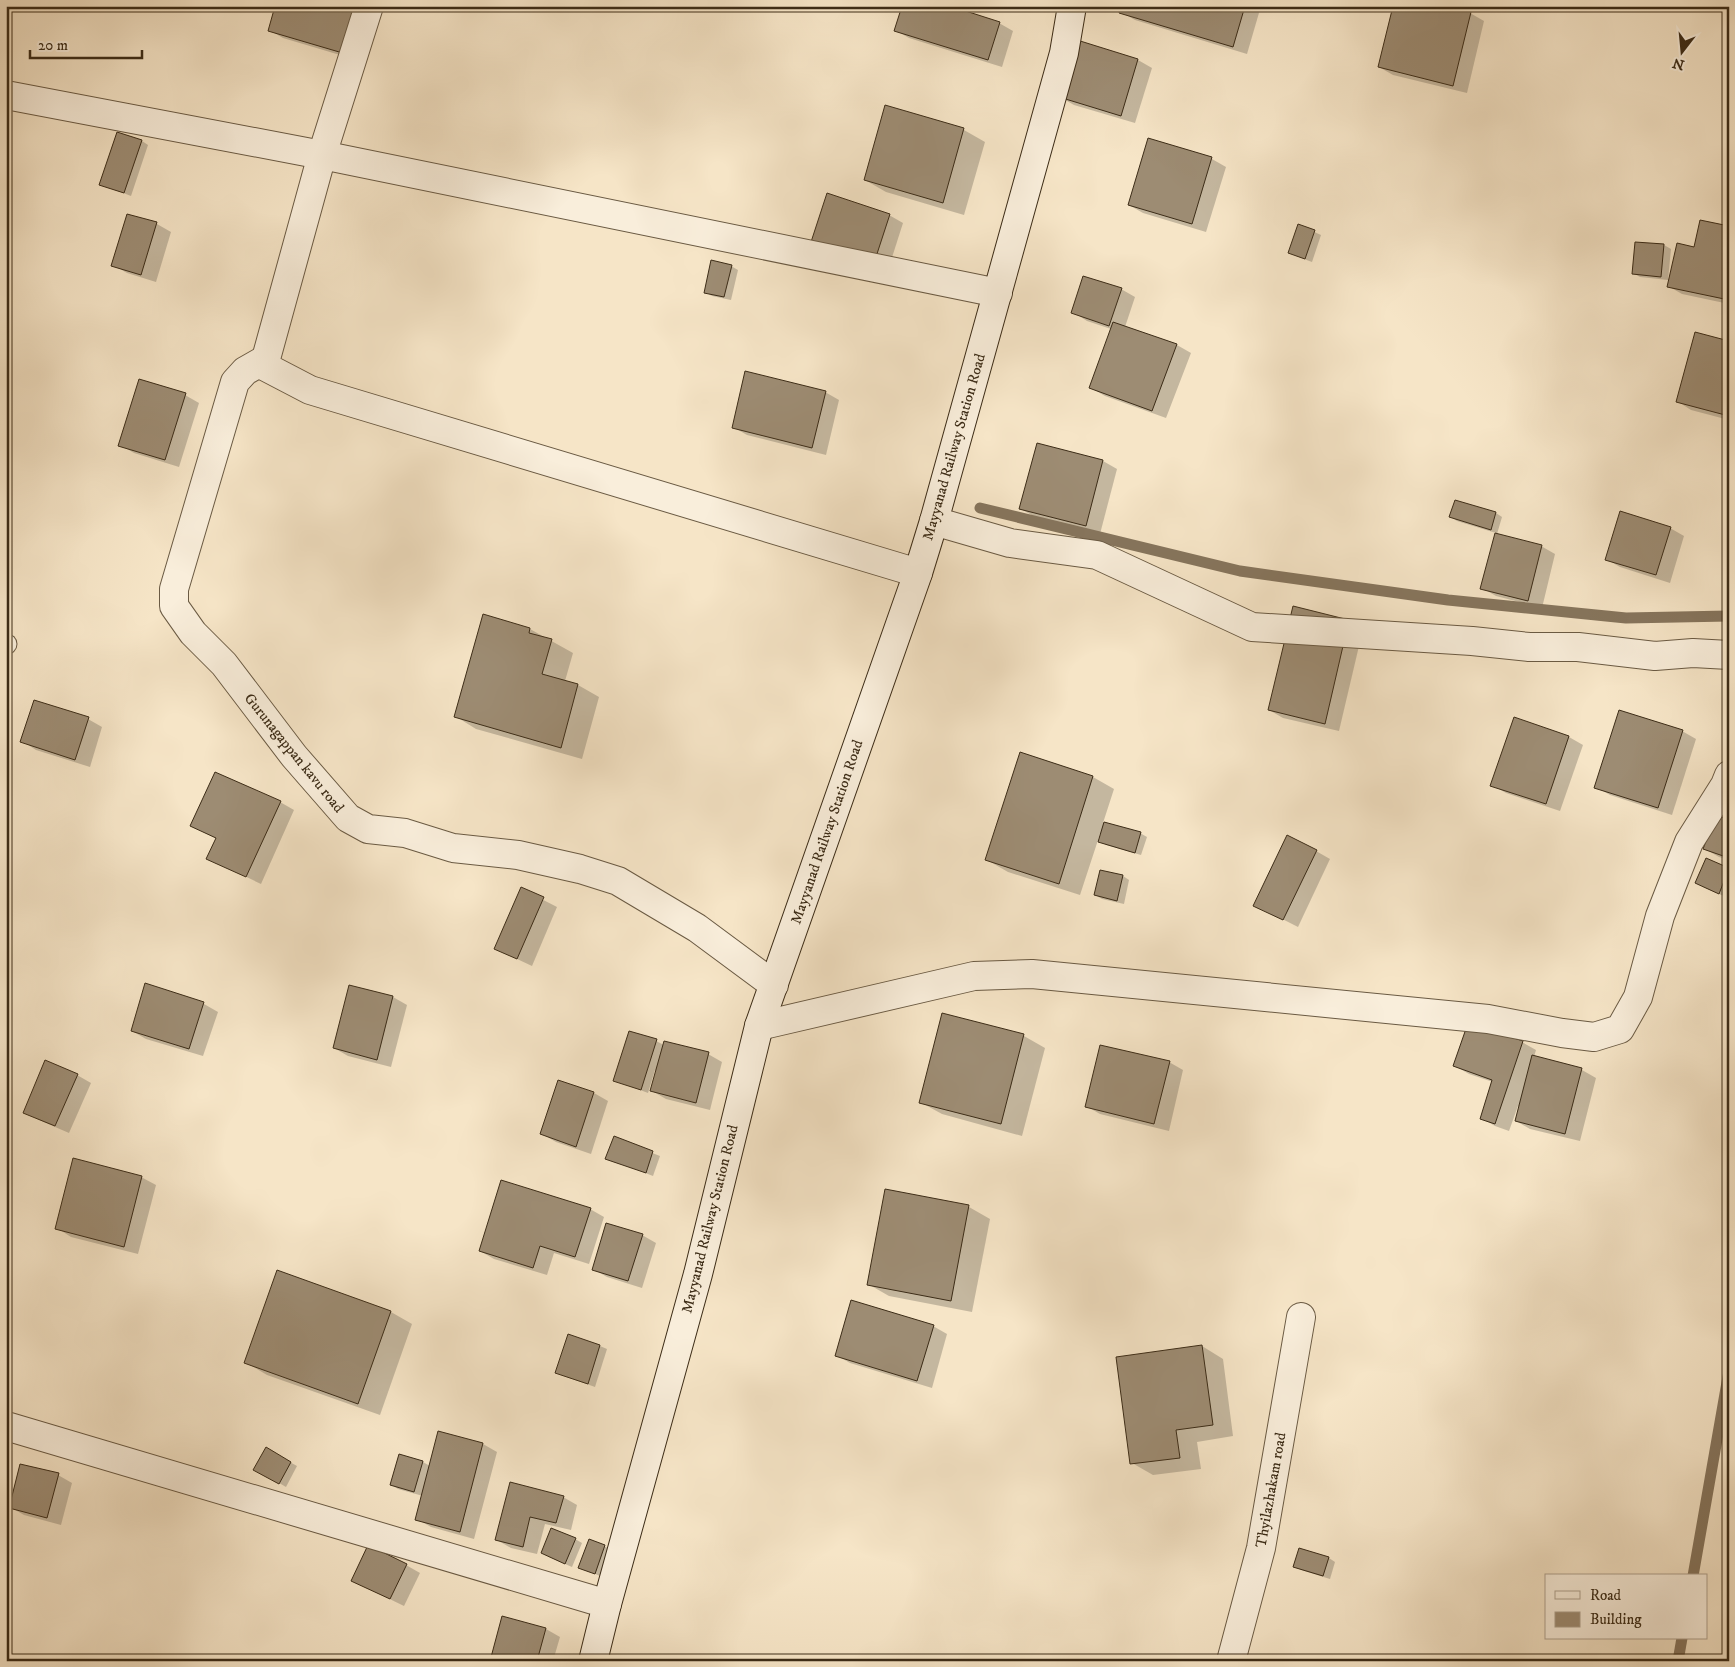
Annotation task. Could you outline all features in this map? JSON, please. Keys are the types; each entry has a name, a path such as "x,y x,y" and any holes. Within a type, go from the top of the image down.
{"street":[{"path":"369,6 322,155 264,366 310,390 918,574"},
{"name":"Mayyanad Railway Station Road","path":"593,1661 698,1274 759,1026 918,574 1064,53 1072,6"},
{"path":"6,95 322,155 998,293"},
{"name":"Gurunagappan kavu road","path":"266,359 245,372 235,382 174,589 174,606 193,632 224,664 294,756 348,818 368,829 405,833 453,848 518,856 580,869 618,882 697,928 774,985"},
{"path":"934,521 1010,543 1097,555 1252,627 1472,641 1529,647 1578,647 1655,656 1693,653 1729,656"},
{"path":"759,1026 974,976 1032,974 1488,1019 1594,1037 1620,1029 1638,998 1660,916 1689,842 1725,785 1729,774"},
{"name":"Thyilazhakam road","path":"1231,1661 1261,1548 1301,1317"},
{"path":"6,1426 607,1604"}],"building":[{"path":"275,6 360,6 346,54 268,31"},
{"path":"902,6 950,6 1000,22 988,60 894,31"},
{"path":"1121,6 1245,6 1233,47 1119,13"},
{"path":"1393,6 1449,6 1471,12 1453,86 1378,67"},
{"path":"1077,40 1138,59 1121,116 1059,97"},
{"path":"885,105 964,128 943,203 864,180"},
{"path":"117,132 142,140 124,193 99,185"},
{"path":"1148,138 1212,157 1192,224 1128,205"},
{"path":"827,193 890,214 874,263 811,242"},
{"path":"127,214 157,222 141,275 111,266"},
{"path":"1700,220 1729,226 1729,300 1667,287 1677,243 1694,247"},
{"path":"1298,224 1315,230 1305,259 1288,253"},
{"path":"1635,242 1664,244 1661,277 1632,274"},
{"path":"711,260 732,265 724,297 704,293"},
{"path":"1083,276 1122,288 1109,326 1071,313"},
{"path":"1113,322 1177,344 1152,411 1089,388"},
{"path":"1695,332 1729,341 1729,416 1676,402"},
{"path":"745,371 826,391 812,448 732,428"},
{"path":"139,379 186,393 165,460 118,446"},
{"path":"1037,443 1103,460 1086,526 1019,509"},
{"path":"1455,500 1496,512 1491,530 1449,517"},
{"path":"1620,511 1671,527 1656,575 1605,560"},
{"path":"1495,533 1542,545 1528,601 1480,589"},
{"path":"1293,606 1349,620 1325,724 1268,710"},
{"path":"483,614 530,628 529,633 552,639 542,674 578,684 561,748 454,717"},
{"path":"34,700 89,717 75,760 20,742"},
{"path":"1619,710 1683,730 1658,808 1594,788"},
{"path":"1514,717 1569,736 1546,804 1490,786"},
{"path":"1020,752 1093,776 1059,884 985,860"},
{"path":"215,772 281,801 246,877 206,859 216,838 190,826"},
{"path":"1716,815 1729,820 1729,858 1703,849"},
{"path":"1104,822 1141,832 1135,853 1098,842"},
{"path":"1287,835 1317,850 1283,920 1253,906"},
{"path":"1706,858 1729,868 1719,894 1695,883"},
{"path":"1100,870 1123,875 1117,901 1094,895"},
{"path":"521,887 544,897 517,959 494,949"},
{"path":"145,983 204,1002 189,1049 131,1031"},
{"path":"349,985 393,996 377,1060 333,1048"},
{"path":"942,1013 1024,1034 1001,1124 919,1103"},
{"path":"1468,1023 1523,1041 1495,1124 1480,1119 1492,1080 1453,1066"},
{"path":"629,1031 657,1039 641,1090 613,1081"},
{"path":"664,1041 709,1052 696,1103 650,1091"},
{"path":"1100,1045 1170,1061 1154,1124 1085,1107"},
{"path":"1532,1055 1582,1068 1565,1134 1515,1121"},
{"path":"45,1060 78,1074 55,1126 23,1113"},
{"path":"558,1080 594,1092 576,1147 540,1134"},
{"path":"614,1136 653,1151 646,1173 605,1159"},
{"path":"73,1158 142,1176 124,1247 55,1229"},
{"path":"501,1180 591,1208 575,1257 540,1246 533,1268 479,1251"},
{"path":"885,1189 969,1205 951,1301 867,1285"},
{"path":"606,1223 643,1234 628,1281 592,1270"},
{"path":"277,1270 391,1311 358,1404 244,1363"},
{"path":"851,1300 934,1325 917,1381 835,1356"},
{"path":"568,1334 600,1345 588,1384 555,1373"},
{"path":"1202,1345 1213,1425 1176,1430 1180,1458 1130,1464 1116,1357"},
{"path":"438,1431 483,1443 460,1532 415,1520"},
{"path":"266,1447 291,1462 279,1484 253,1470"},
{"path":"399,1454 423,1461 414,1492 390,1485"},
{"path":"20,1464 59,1473 47,1518 9,1508"},
{"path":"510,1482 564,1496 556,1523 530,1517 523,1547 495,1540"},
{"path":"551,1528 576,1538 565,1564 541,1553"},
{"path":"589,1539 605,1545 595,1574 578,1568"},
{"path":"368,1545 407,1564 390,1599 351,1581"},
{"path":"1299,1548 1329,1557 1323,1576 1293,1567"},
{"path":"502,1616 546,1628 537,1661 490,1661"}],"waterway":[{"path":"980,508 1240,571 1448,600 1626,618 1729,616"},
{"path":"1693,1574 1729,1371"},
{"path":"1678,1661 1682,1640"}]}
